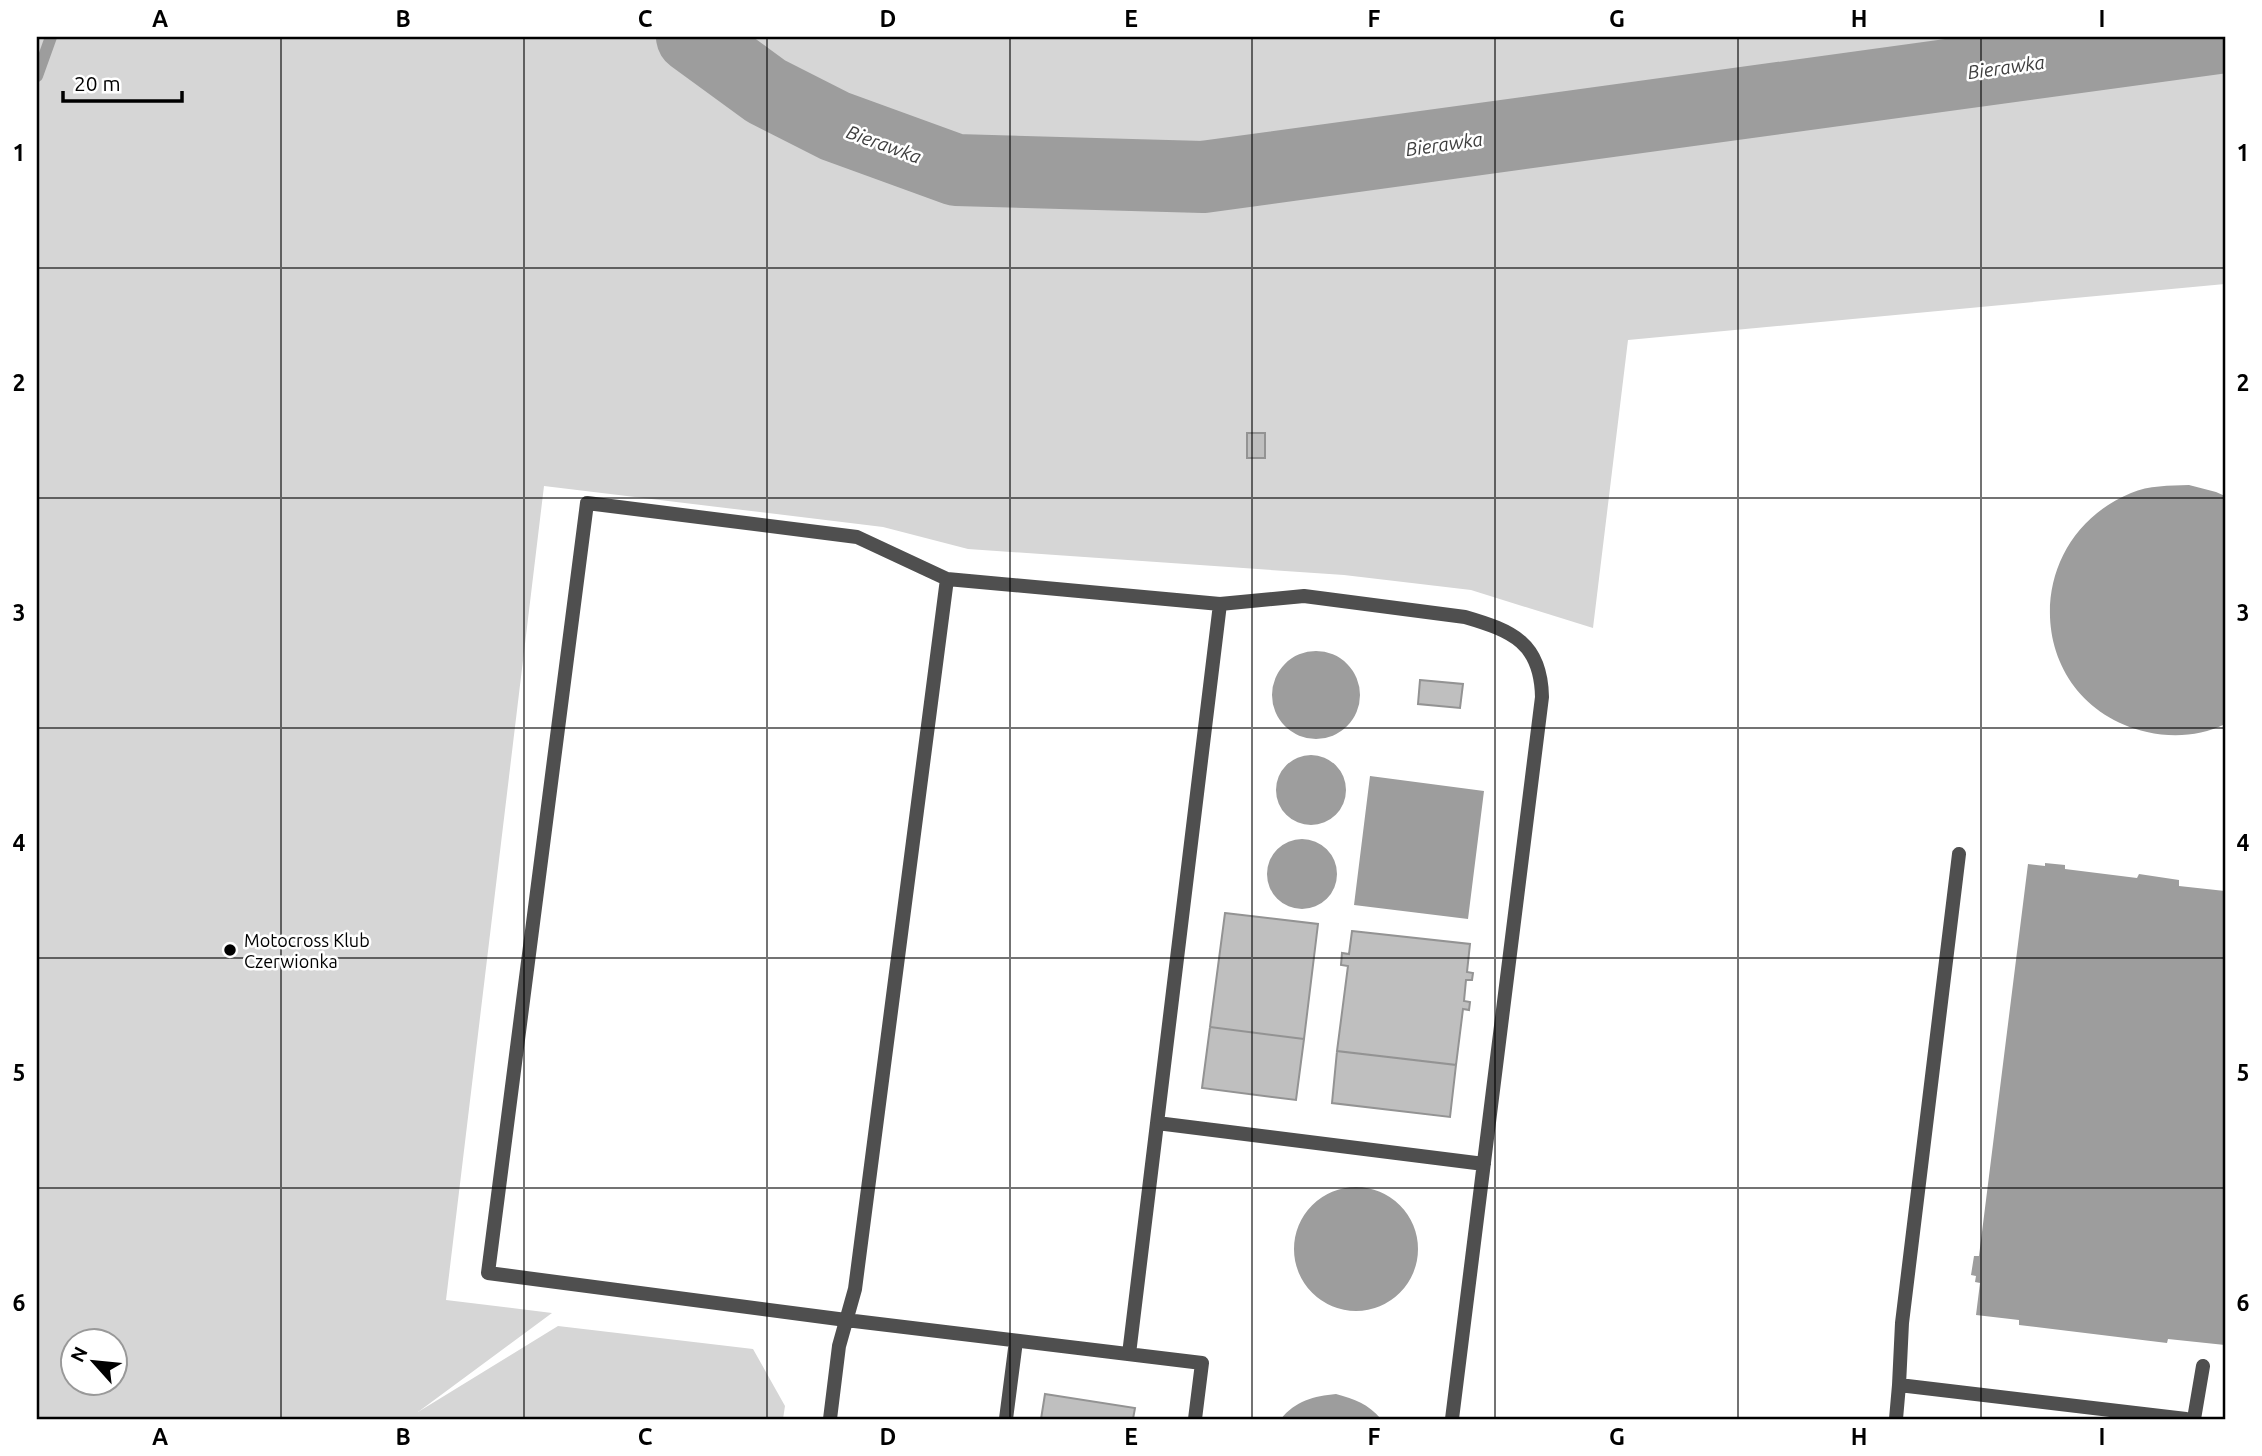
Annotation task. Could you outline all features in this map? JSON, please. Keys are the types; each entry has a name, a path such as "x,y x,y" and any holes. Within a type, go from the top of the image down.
{"lane":[{"path":"1195,1419 1202,1363 488,1273 587,503 857,537 947,579 1220,604 1304,596 1465,617 1507,633 1524,644 1536,659 1542,677 1542,697 1452,1419"},
{"path":"830,1419 839,1346 855,1289 947,579"},
{"path":"1129,1354 1220,604"},
{"path":"1896,1419 1902,1323 1959,855"},
{"path":"1157,1123 1484,1164"},
{"path":"1006,1419 1016,1341"},
{"path":"2194,1419 2203,1366"},
{"path":"1899,1385 2186,1419"}],"shaded area":[{"path":"37,37 2225,37 2225,284 1628,340 1593,628 1471,590 1344,575 968,549 883,527 544,486 446,1300 552,1313 418,1412 558,1326 753,1349 785,1406 783,1419 37,1419"},
{"path":"2189,485 2225,496 2225,724 2187,735 2167,735 2147,732 2106,716 2077,689 2058,656 2050,620 2054,582 2068,546 2094,516 2138,490"},
{"path":"1316,651 1341,658 1353,670 1360,695 1353,720 1341,732 1316,739 1291,732 1279,720 1272,695 1279,670 1291,658"},
{"path":"1311,755 1336,765 1346,790 1336,815 1311,825 1286,815 1276,790 1286,765"},
{"path":"1370,776 1484,791 1468,919 1354,905"},
{"path":"1302,839 1327,849 1337,874 1327,899 1302,909 1277,899 1267,874 1277,849"},
{"path":"2045,863 2065,865 2065,869 2137,878 2139,874 2179,880 2179,886 2225,891 2225,1345 2168,1339 2167,1343 2019,1325 2019,1320 1976,1315 1980,1283 1975,1282 1976,1276 1971,1275 1974,1256 1979,1256 2028,864 2045,866"},
{"path":"1356,1187 1380,1191 1400,1205 1414,1225 1418,1249 1414,1273 1400,1293 1380,1307 1356,1311 1332,1307 1312,1293 1298,1273 1294,1249 1298,1225 1312,1205 1332,1191"},
{"path":"1336,1394 1361,1403 1381,1419 1281,1419 1292,1408 1306,1400"}],"building":[{"path":"1247,433 1265,433 1265,458 1247,458"},
{"path":"1420,680 1463,684 1460,708 1418,704"},
{"path":"1225,913 1318,924 1304,1039 1210,1027"},
{"path":"1352,931 1470,944 1467,972 1473,973 1472,980 1466,980 1464,1001 1470,1002 1469,1010 1463,1009 1456,1065 1337,1051 1348,966 1341,965 1342,953 1349,954"},
{"path":"1210,1027 1304,1039 1296,1100 1202,1088"},
{"path":"1337,1051 1456,1065 1450,1117 1332,1103"},
{"path":"1045,1394 1135,1408 1133,1419 1041,1419"}],"waterway":[{"path":"37,76 51,37"},
{"name":"Bierawka","path":"692,37 766,91 835,126 956,170 1203,177 2225,37"}],"place":[{"name":"Motocross Klub Czerwionka","path":"230,950"}]}
